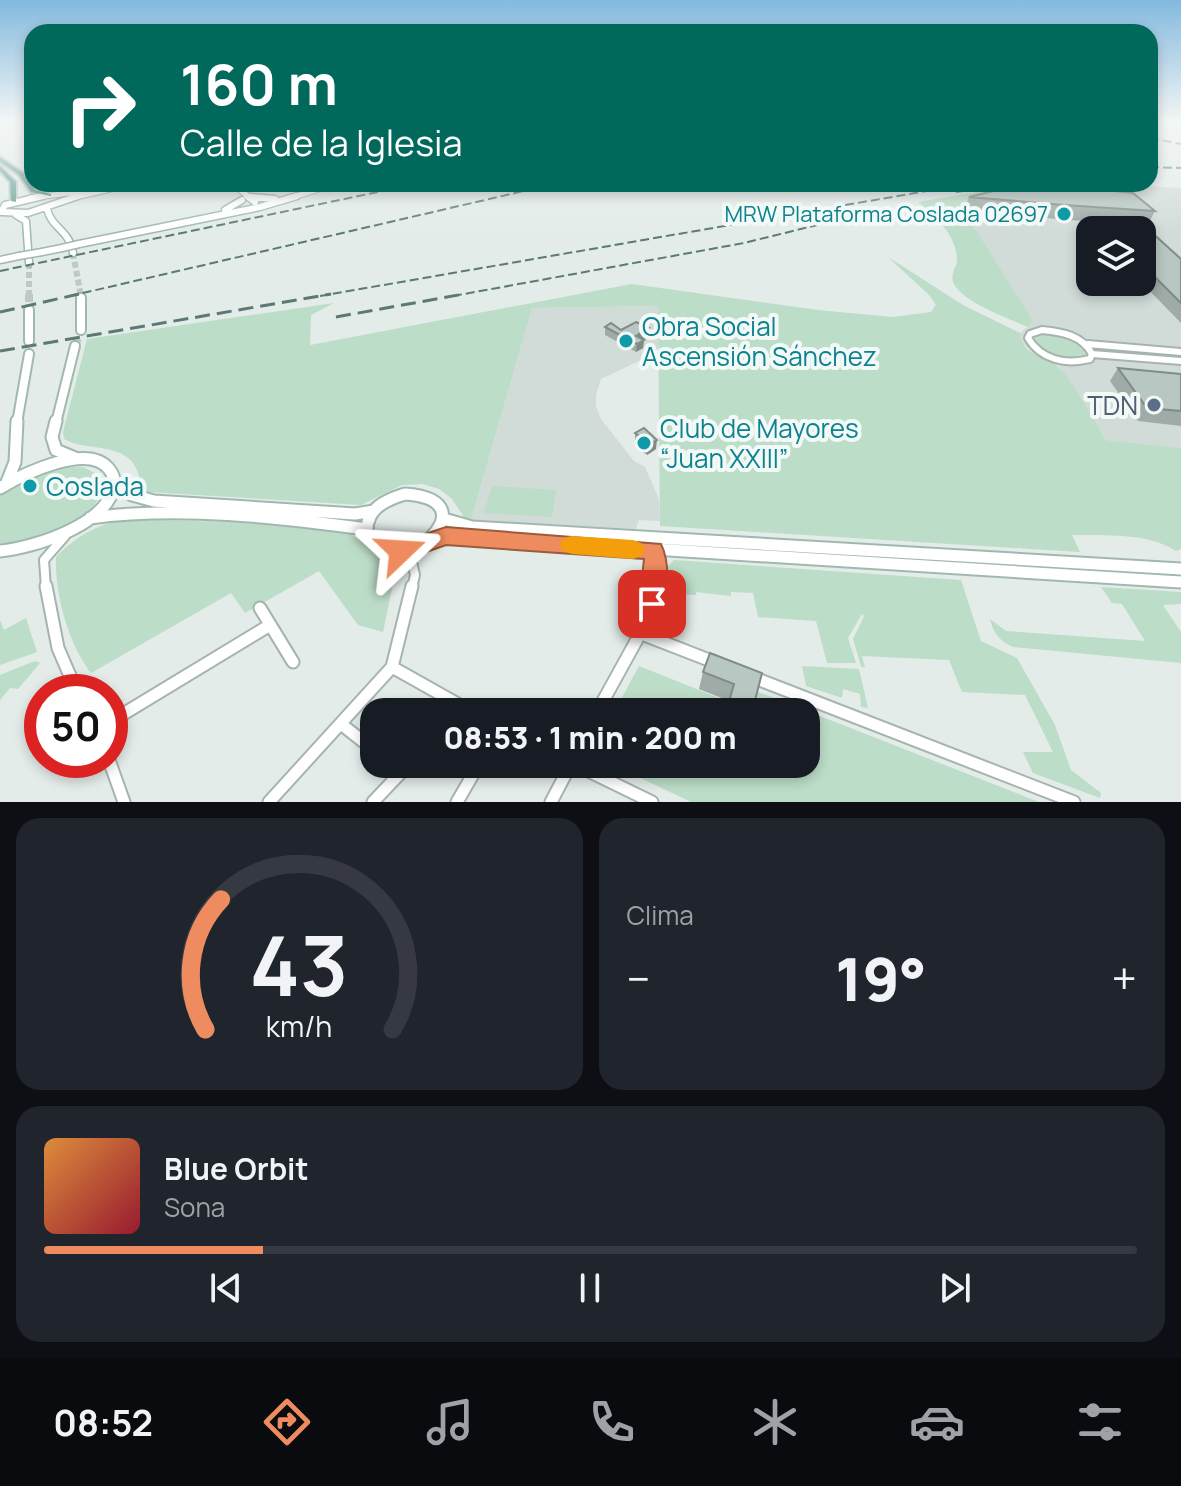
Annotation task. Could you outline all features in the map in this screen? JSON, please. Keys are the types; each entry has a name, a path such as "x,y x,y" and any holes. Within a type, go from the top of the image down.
{"main road":[{"path":"0,159 24,178"},
{"path":"0,168 13,182 14,201"},
{"path":"36,192 54,198"},
{"path":"2,209 14,201 91,192"},
{"path":"242,200 243,192"},
{"path":"244,192 251,197 288,197"},
{"path":"192,218 253,207 303,192"},
{"path":"79,244 253,207 306,192"},
{"path":"251,197 253,207"},
{"path":"54,198 46,214 68,231 72,237 73,253"},
{"path":"242,200 253,207"},
{"path":"0,260 192,218 227,209 242,200"},
{"path":"2,209 26,221 29,263"},
{"path":"16,215 47,209"},
{"path":"81,298 81,330"},
{"path":"29,310 29,341"},
{"path":"0,551 37,545 77,527 102,506 114,483 113,473 106,465 56,450 52,437 75,346"},
{"path":"2,486 17,463 16,430 26,387 29,354"},
{"path":"2,486 42,466 78,459"},
{"path":"114,483 132,495 167,503 355,514 374,511"},
{"path":"432,539 444,519 444,512 437,500 414,493 387,500 374,511 366,529 368,537 381,549 409,550 446,536 1181,569"},
{"path":"90,518 141,511 308,521 366,529"},
{"path":"444,519 472,527 653,544 1181,582"}],"street":[{"path":"1181,352 1086,344 1051,330 1035,331 1028,338 1037,350 1059,360 1082,361 1092,354 1181,361"},
{"path":"1086,344 1092,354"},
{"path":"67,674 56,644 43,570 44,560 51,551 77,527"},
{"path":"605,698 642,634 652,604 656,560 653,544"},
{"path":"269,802 392,667 415,575 409,550"},
{"path":"260,608 293,662"},
{"path":"128,711 270,625"},
{"path":"642,634 723,665"},
{"path":"392,667 438,698"},
{"path":"736,670 1074,802"},
{"path":"341,724 360,739"},
{"path":"115,778 124,802"},
{"path":"373,802 392,778"},
{"path":"457,802 471,778"},
{"path":"551,802 565,778"},
{"path":"602,778 652,802"}],"shaded area":[{"path":"1158,187 1181,188 1181,448 1106,440 1059,366 1033,353 1021,342 1020,333 1032,323 961,207 1004,198 1130,201 1119,192 1158,192"},
{"path":"659,306 658,352 601,379 596,406 601,419 634,461 645,467 659,499 660,521 639,520 636,529 471,520 532,308"}],"green space":[{"path":"976,192 1119,192 1131,202 1005,198 961,207 1030,316 1032,323 1028,327 986,309 958,289 952,279 957,261 952,241 937,219 918,202"},
{"path":"888,257 963,305 1020,333 1028,350 1061,370 1106,440 1181,448 1181,549 1176,551 1152,541 1112,535 1072,535 1080,552 660,526 658,306 532,308 471,520 464,517 452,499 439,489 423,484 402,485 361,505 147,492 128,458 64,439 63,432 87,339 334,303 311,315 310,345 632,284 892,317 931,312 936,305 929,295"},
{"path":"1047,333 1079,342 1087,354 1066,358 1051,354 1035,339"},
{"path":"64,467 83,467 101,476 102,491 95,504 67,526 30,539 0,543 0,495 19,482"},
{"path":"492,486 556,490 552,517 484,513"},
{"path":"124,519 234,522 346,531 398,560 383,632 358,625 319,571 245,613 231,593 91,673 76,648 64,618 56,557 87,533"},
{"path":"674,560 961,580 981,641 1017,658 1055,725 1071,770 1101,793 1100,798 1033,773 1023,752 1053,752 1025,695 962,692 949,660 862,656 865,668 861,666 853,639 864,616 862,614 848,638 856,663 827,663 816,621 758,617 753,593 731,592 731,596 696,592 696,595 672,594 674,635 661,629 668,566"},
{"path":"1101,587 1181,592 1181,604 1163,605 1181,632 1181,663 1013,647 998,636 991,624 990,619 1006,631 1145,641 1122,604 1112,603"},
{"path":"26,618 37,652 0,665 0,620 4,630"},
{"path":"35,661 40,663 31,674 24,674 24,682 18,689 10,688 0,700 0,675"},
{"path":"639,666 719,698 622,698"},
{"path":"802,666 859,669 868,708 861,707 860,694 843,689 842,698 806,686"},
{"path":"756,691 774,698 754,698"},
{"path":"820,716 1039,802 691,802 640,778 820,778"}],"building":[{"path":"990,192 1124,192 1133,193 1155,211 1064,205 969,197"},
{"path":"1156,236 1181,259 1181,303 1156,278"},
{"path":"636,322 649,328 636,336 644,340 637,344 605,327 611,323 621,330"},
{"path":"1118,368 1181,374 1181,411 1147,408"},
{"path":"644,428 657,440 647,446 642,442 645,440 635,433"},
{"path":"710,653 762,673 756,698 730,698 734,684 703,672"}],"tunnel":[{"path":"73,253 81,296"},
{"path":"29,263 29,310"},
{"path":"80,294 81,298"},
{"path":"75,346 81,330"}],"railway":[{"path":"1158,167 1181,168"},
{"path":"0,271 378,192"},
{"path":"70,296 519,192"},
{"path":"320,296 921,192"},
{"path":"463,294 744,243 878,210"},
{"path":"0,312 79,294"},
{"path":"0,351 331,294"},
{"path":"336,317 463,294"},
{"path":"453,296 463,294"}],"slow traffic":[{"path":"572,545 633,549"}],"place":[{"name":"MRW Plataforma Coslada 02697","path":"1064,214"},
{"name":"Obra Social Ascensión Sánchez","path":"626,341"},
{"name":"TDN","path":"1154,405"},
{"name":"Club de Mayores “Juan XXIII”","path":"644,443"},
{"name":"Coslada","path":"30,486"}],"route":[{"path":"401,551 418,548 432,539 446,536 653,551 656,560 652,604"}]}
